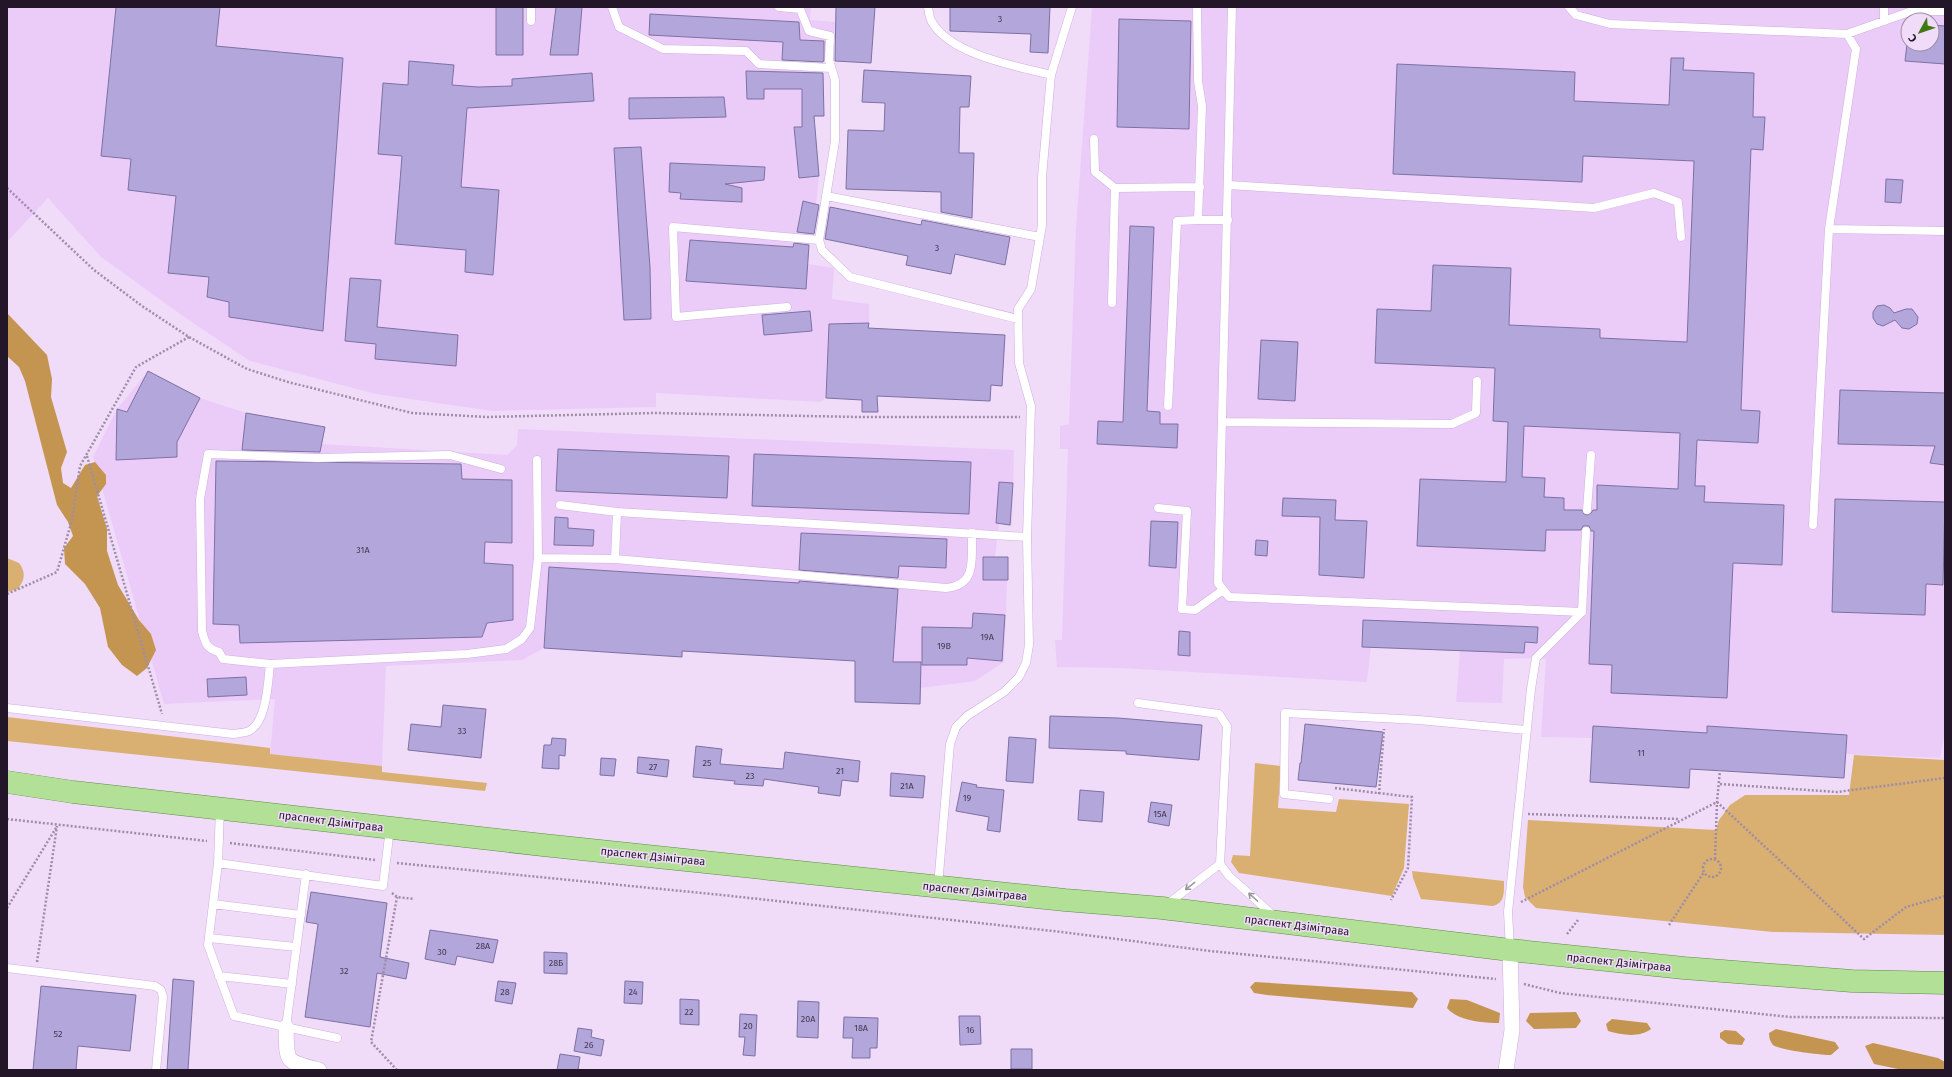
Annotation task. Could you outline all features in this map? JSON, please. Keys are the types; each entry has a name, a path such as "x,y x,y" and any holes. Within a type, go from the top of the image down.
{"main road":[{"name":"праспект Дзімітрава","path":"7,782 73,792 390,828 938,887 1162,908 1510,950 1707,970 1852,981 1945,983"}],"street":[{"path":"1506,1070 1512,1030 1510,950"},
{"path":"286,1027 287,1056 290,1061 319,1070"}],"lane":[{"path":"531,7 531,21"},
{"path":"612,7 619,27 663,49 746,51 759,64 831,68"},
{"path":"779,7 800,9 809,31 830,36 829,60 835,80 835,141 819,240 822,250 850,277 1018,319"},
{"path":"928,7 932,22 948,40 984,58 1051,75"},
{"path":"938,887 950,744 956,727 966,716 1004,692 1019,677 1026,663 1029,645 1026,537 1031,406 1019,363 1018,309 1031,289 1042,226 1042,176 1051,75 1072,7"},
{"path":"1197,7 1198,81 1202,106 1198,220"},
{"path":"1232,7 1229,185 1218,583 1229,597 1582,612"},
{"path":"1569,7 1576,15 1610,24 1847,34 1912,11 1945,12"},
{"path":"1884,7 1884,21"},
{"path":"1813,525 1829,229 1856,49 1847,34"},
{"path":"1094,139 1095,172 1115,188 1200,187"},
{"path":"1229,185 1594,208 1654,193 1678,202 1681,237"},
{"path":"1112,303 1115,188"},
{"path":"826,196 1040,237"},
{"path":"1168,406 1177,221 1228,220"},
{"path":"787,307 676,317 673,227 819,240"},
{"path":"1829,229 1945,231"},
{"path":"1223,422 1452,424 1476,413 1477,382"},
{"path":"501,469 450,455 318,458 208,454 200,499 202,631 206,644 210,650 219,652 223,659 270,664 467,654 506,649 522,639 530,628 538,558 537,460"},
{"path":"1587,510 1591,455"},
{"path":"560,505 617,512 1026,537"},
{"path":"1158,508 1187,511 1182,609 1195,610 1223,590"},
{"path":"615,558 617,512"},
{"path":"1510,950 1508,912 1536,658 1582,612 1586,531"},
{"path":"538,558 615,558 946,588 955,587 965,581 971,572 972,533"},
{"path":"7,708 233,734 249,731 260,720 265,700 270,664"},
{"path":"1138,703 1219,714 1227,726 1220,864 1229,876 1282,923"},
{"path":"1329,799 1284,794 1285,713 1385,718 1527,730"},
{"path":"220,808 218,863 208,945 234,1016 337,1038"},
{"path":"218,863 306,874 382,886 390,828"},
{"path":"1162,908 1220,864"},
{"path":"286,1027 306,874"},
{"path":"213,904 301,915"},
{"path":"209,938 296,948"},
{"path":"7,968 36,970 155,986 161,990 163,997 156,1070"},
{"path":"219,976 292,984"}],"path":[{"path":"7,188 94,270 142,306 189,337 247,369 288,382 412,413 488,417 655,413 859,417 1031,417"},
{"path":"7,594 57,572 72,520 80,466 136,366 189,337"},
{"path":"87,455 166,726"},
{"path":"1379,794 1385,718"},
{"path":"1715,859 1717,802 1720,784 1720,770"},
{"path":"1720,784 1837,792 1945,778"},
{"path":"1329,799 1332,788 1412,797 1408,868 1391,900"},
{"path":"1520,908 1521,902 1717,802"},
{"path":"1717,802 1864,939 1906,907 1945,896"},
{"path":"1518,814 1680,820"},
{"path":"7,819 57,826 219,842 386,862 1007,926 1210,951 1510,981 1560,993 1790,1017 1945,1018"},
{"path":"7,908 57,826"},
{"path":"36,970 57,826"},
{"path":"1669,925 1704,872 1704,863 1709,859 1715,859 1721,865 1719,874 1712,877 1704,872"},
{"path":"382,886 397,897 414,899"},
{"path":"397,897 372,1042 397,1070"},
{"path":"1567,934 1578,920"}],"shaded area":[{"path":"7,7 811,7 810,20 835,22 833,61 787,58 785,70 823,70 824,117 802,116 803,126 815,125 819,176 816,204 810,232 808,264 834,268 832,299 869,304 869,328 1005,335 1002,386 991,385 877,396 878,412 862,412 862,400 826,398 821,402 656,393 656,407 492,411 376,394 250,361 190,321 101,257 48,198 7,242"},
{"path":"1092,7 1945,7 1945,731 1940,758 1846,754 1844,778 1690,769 1689,788 1590,782 1592,738 1541,737 1546,659 1504,659 1502,703 1456,702 1460,651 1371,647 1367,682 1120,668 1057,667 1055,640 1062,640 1068,449 1060,449 1060,426 1069,424 1076,228"},
{"path":"7,313 47,355 52,379 51,397 67,452 61,468 63,483 71,488 85,465 95,462 106,475 106,484 97,496 107,529 107,551 118,585 139,620 151,634 156,650 147,668 137,676 122,665 108,647 100,608 85,584 65,564 64,548 73,536 68,522 57,505 25,381 19,367 7,356"},
{"path":"148,371 200,398 246,413 325,427 322,444 507,455 517,445 518,429 1014,450 1012,526 999,524 995,557 1008,557 1004,662 975,681 921,688 920,704 855,661 683,651 682,657 544,648 522,660 386,666 382,766 270,754 275,699 164,704 93,457 117,409"},
{"path":"7,558 19,563 23,570 24,576 18,589 7,592"},
{"path":"7,717 270,748 270,754 382,766 382,772 487,783 485,791 7,741"},
{"path":"1854,755 1945,760 1945,935 1773,932 1536,908 1525,897 1523,887 1528,820 1716,830 1719,820 1730,805 1745,795 1849,795"},
{"path":"1255,763 1281,766 1278,808 1336,812 1339,799 1409,804 1404,868 1392,896 1239,873 1231,862 1233,855 1250,856"},
{"path":"1412,871 1504,881 1502,900 1497,905 1493,906 1421,899"},
{"path":"1255,982 1412,992 1418,999 1413,1008 1267,995 1254,993 1250,987"},
{"path":"1450,999 1467,1000 1500,1013 1499,1023 1478,1022 1458,1016 1447,1008"},
{"path":"1576,1012 1581,1021 1576,1028 1534,1029 1526,1021 1530,1013"},
{"path":"1612,1019 1647,1023 1651,1029 1636,1035 1608,1031 1606,1024"},
{"path":"1776,1029 1835,1042 1839,1048 1831,1055 1801,1052 1777,1047 1772,1044 1769,1035 1769,1033"},
{"path":"1725,1030 1736,1031 1745,1039 1742,1045 1728,1044 1720,1038 1720,1033"},
{"path":"1873,1043 1938,1058 1945,1062 1945,1070 1898,1069 1874,1064 1865,1046"}],"building":[{"path":"116,7 220,7 216,46 343,58 323,331 229,317 229,302 207,297 209,277 168,273 176,196 128,190 131,159 101,156"},
{"path":"496,7 523,7 523,55 496,55"},
{"path":"556,7 582,7 578,55 550,55"},
{"path":"836,7 875,7 871,63 835,61"},
{"path":"950,7 1050,7 1048,53 1030,52 1031,34 950,31"},
{"path":"650,14 799,22 800,40 824,41 824,60 823,62 782,60 783,42 649,35"},
{"path":"1119,19 1191,21 1189,129 1117,127"},
{"path":"1940,26 1945,26 1945,64 1905,61 1906,52 1940,52"},
{"path":"1671,58 1684,58 1683,70 1754,73 1753,117 1765,117 1763,150 1751,149 1741,410 1760,411 1758,443 1697,440 1695,486 1705,486 1704,502 1784,505 1782,565 1733,563 1727,698 1611,693 1612,665 1589,664 1594,531 1591,531 1589,526 1583,526 1581,530 1546,530 1545,551 1417,546 1420,479 1506,482 1508,422 1493,421 1495,368 1375,363 1377,309 1431,311 1433,265 1511,268 1509,325 1600,329 1600,338 1687,342 1694,161 1583,156 1582,182 1393,174 1397,64 1575,72 1574,101 1669,105","holes":["1524,426 1680,433 1678,489 1597,485 1597,510 1593,510 1587,515 1584,514 1582,510 1564,510 1564,498 1544,497 1545,478 1522,477"]},
{"path":"409,61 454,65 452,85 478,87 512,86 512,79 592,73 594,101 467,108 461,187 499,190 493,275 465,272 466,250 395,244 402,156 378,154 383,83 408,85"},
{"path":"864,70 971,76 969,107 960,107 959,153 974,153 972,218 941,212 941,192 846,189 848,130 884,131 885,103 862,102"},
{"path":"746,71 823,73 824,116 814,116 819,176 799,178 794,127 802,127 802,89 764,89 764,99 747,99"},
{"path":"724,97 726,117 629,119 629,98"},
{"path":"641,147 650,267 651,319 624,320 614,148"},
{"path":"670,163 765,167 764,180 725,184 742,188 742,202 680,199 681,193 669,192"},
{"path":"1886,179 1903,180 1901,203 1885,202"},
{"path":"803,201 819,205 814,234 797,232"},
{"path":"830,207 921,225 922,220 1010,237 1005,265 955,254 951,274 906,265 908,256 825,239"},
{"path":"1130,226 1154,227 1147,411 1160,412 1160,424 1178,424 1177,448 1097,444 1098,421 1123,422"},
{"path":"690,240 793,247 794,243 809,245 806,289 686,281"},
{"path":"350,278 381,280 377,327 458,335 456,366 375,359 376,344 345,341"},
{"path":"1884,305 1890,308 1894,313 1906,309 1912,309 1918,317 1917,324 1909,329 1902,328 1895,320 1883,326 1877,324 1873,318 1873,312 1877,306"},
{"path":"810,311 812,331 764,335 762,315"},
{"path":"869,323 868,328 1005,335 1002,386 991,385 990,401 877,396 878,412 862,412 862,400 826,398 829,324"},
{"path":"1261,340 1298,342 1295,401 1258,399"},
{"path":"148,371 200,398 177,442 177,457 116,460 117,409 127,412"},
{"path":"1840,390 1945,393 1945,465 1930,463 1935,446 1838,444"},
{"path":"246,413 325,427 320,452 242,450"},
{"path":"558,449 729,456 727,498 556,491"},
{"path":"754,454 971,462 969,514 752,506"},
{"path":"216,461 461,464 462,479 512,480 512,543 485,542 484,563 513,565 513,620 487,623 482,637 240,643 239,625 213,624"},
{"path":"999,482 1013,483 1010,525 996,523"},
{"path":"1283,498 1336,500 1335,520 1367,521 1364,578 1319,575 1320,517 1282,516"},
{"path":"1835,499 1945,502 1943,585 1926,584 1925,615 1832,612"},
{"path":"555,517 568,518 568,528 594,530 593,546 554,545"},
{"path":"1151,521 1178,522 1176,568 1149,566"},
{"path":"801,533 947,539 946,568 899,566 898,578 799,570"},
{"path":"1256,540 1268,541 1267,556 1255,555"},
{"path":"983,557 1008,557 1008,580 983,580"},
{"path":"549,567 799,583 799,581 898,589 893,662 921,662 920,704 855,702 855,661 682,651 682,657 544,648"},
{"path":"973,613 1005,615 1002,661 967,658 967,665 922,665 922,627 972,628"},
{"path":"1363,620 1538,627 1537,643 1525,642 1524,653 1362,647"},
{"path":"1179,631 1190,632 1190,656 1178,655"},
{"path":"246,677 247,695 208,697 207,679"},
{"path":"443,705 486,709 481,758 408,750 411,724 441,727"},
{"path":"1050,716 1118,718 1202,725 1199,760 1126,754 1126,751 1049,748"},
{"path":"1305,724 1383,732 1376,787 1298,780"},
{"path":"1593,726 1707,733 1707,726 1847,735 1844,778 1690,769 1689,788 1590,782"},
{"path":"1009,737 1036,739 1033,783 1006,781"},
{"path":"552,738 566,739 565,756 559,755 559,769 542,768 544,745 551,745"},
{"path":"696,746 722,749 720,764 783,769 785,752 860,761 858,782 842,780 840,796 818,793 819,787 764,779 763,786 734,784 735,781 693,777"},
{"path":"638,757 669,760 667,777 637,773"},
{"path":"601,758 616,759 614,776 600,775"},
{"path":"891,773 925,776 923,798 890,796"},
{"path":"962,782 977,785 976,787 1004,790 1000,832 987,830 989,817 956,811"},
{"path":"1080,790 1104,792 1102,822 1078,820"},
{"path":"1151,802 1172,805 1169,826 1148,822"},
{"path":"311,892 387,903 380,957 409,963 406,979 377,973 370,1027 305,1017 318,924 306,922"},
{"path":"430,930 498,940 493,963 457,956 455,965 425,959"},
{"path":"544,952 567,953 567,974 544,973"},
{"path":"173,979 194,981 188,1070 167,1070"},
{"path":"498,981 516,983 512,1004 495,1001"},
{"path":"625,981 643,982 642,1004 624,1003"},
{"path":"41,986 136,995 130,1051 78,1046 76,1070 33,1070"},
{"path":"680,999 699,1000 699,1025 680,1024"},
{"path":"798,1001 819,1002 818,1038 797,1037"},
{"path":"740,1014 757,1015 755,1056 743,1055 745,1037 739,1037"},
{"path":"959,1016 980,1016 981,1044 960,1045"},
{"path":"844,1017 878,1018 877,1048 870,1048 870,1058 852,1058 853,1038 843,1038"},
{"path":"578,1028 592,1030 591,1037 604,1040 601,1056 574,1051"},
{"path":"1011,1049 1032,1049 1032,1069 1011,1069"},
{"path":"560,1054 580,1057 578,1070 557,1070"}]}
